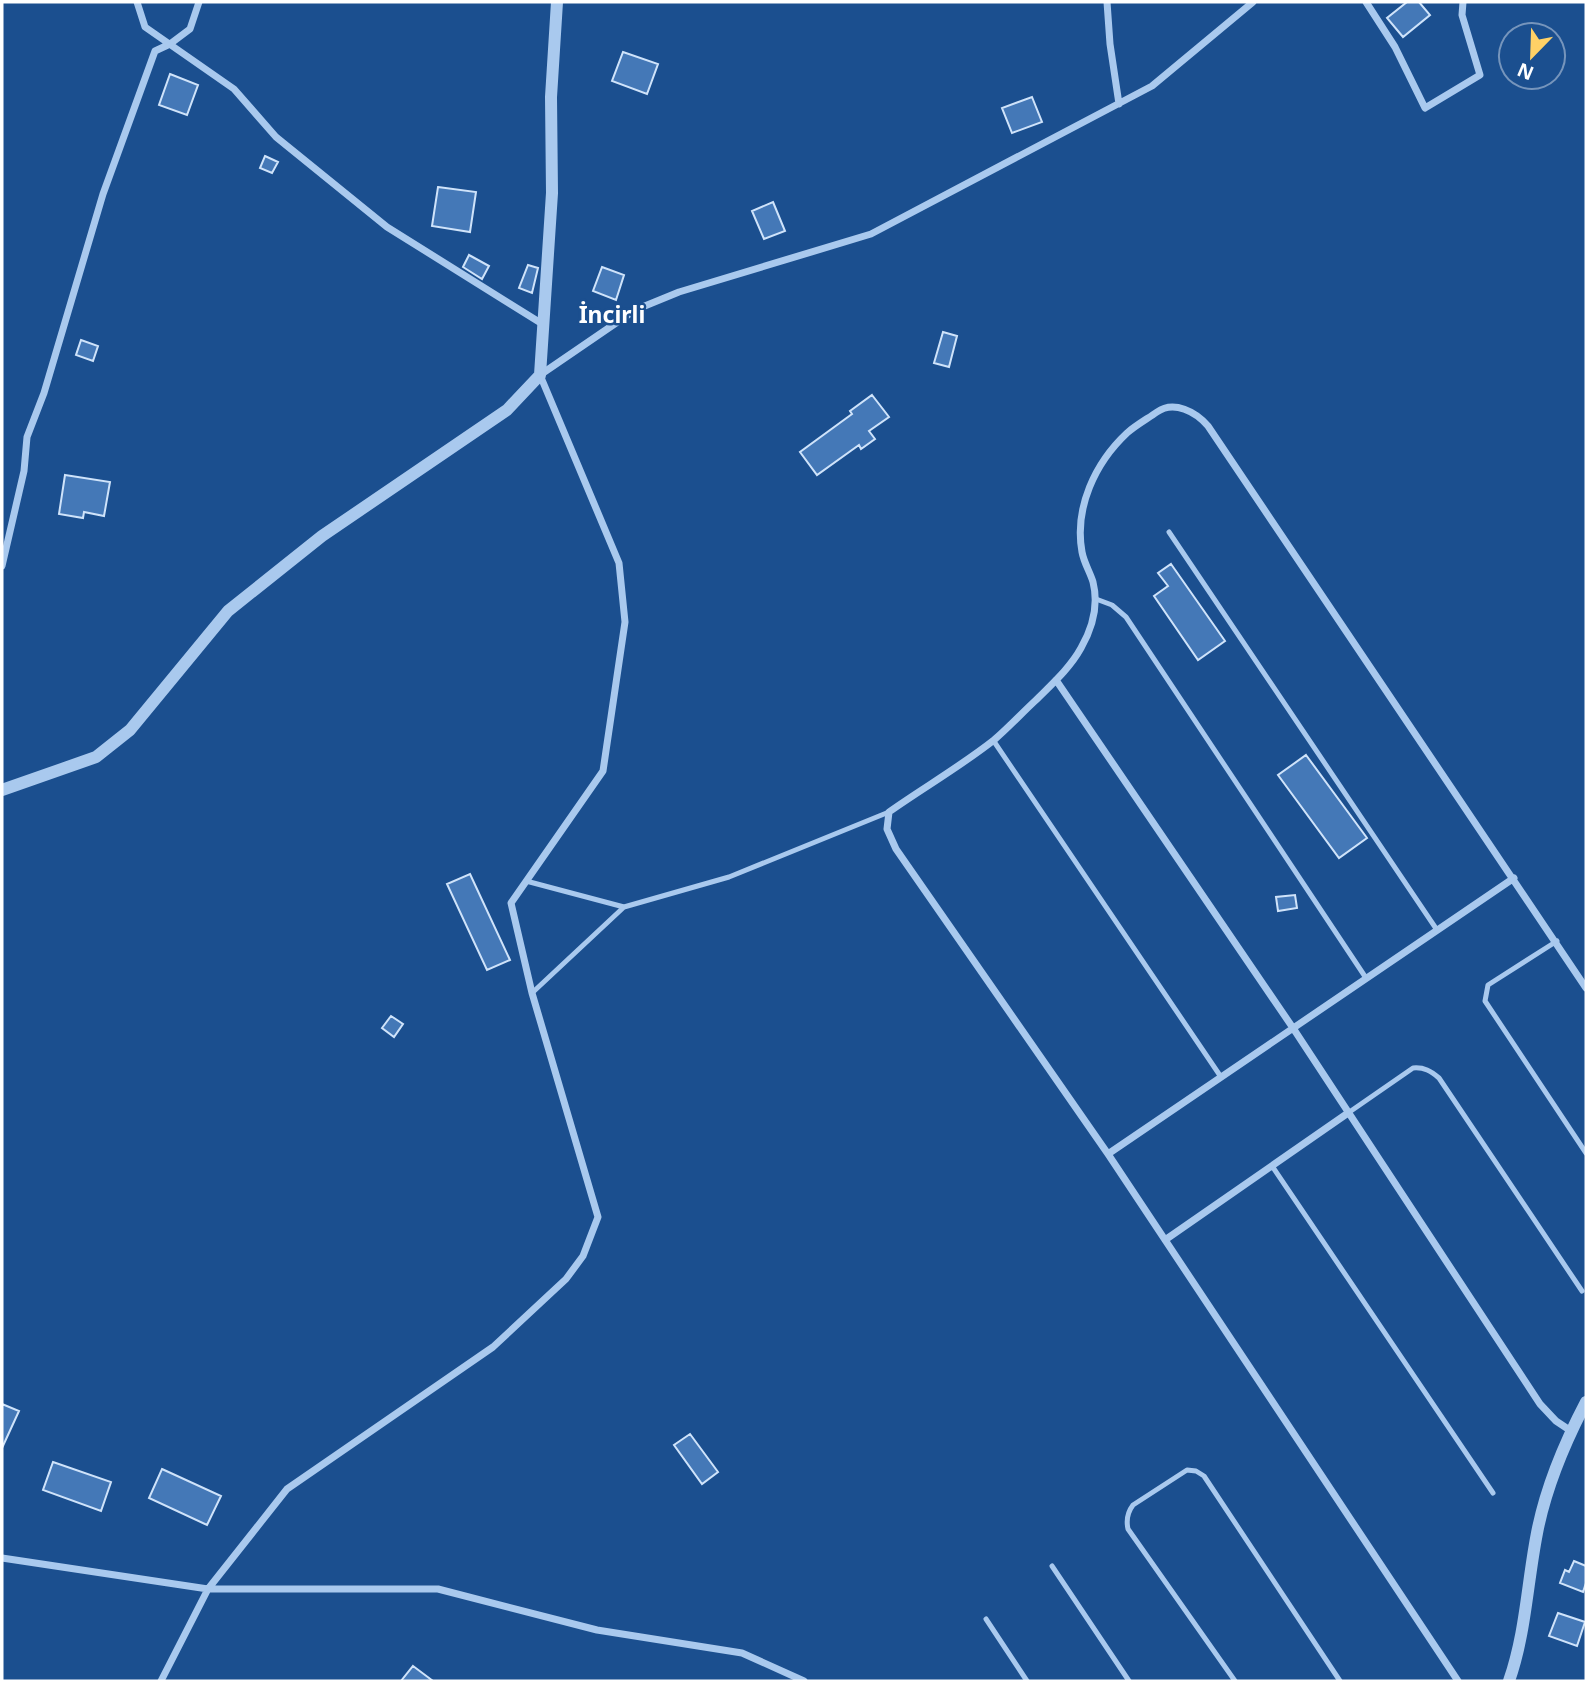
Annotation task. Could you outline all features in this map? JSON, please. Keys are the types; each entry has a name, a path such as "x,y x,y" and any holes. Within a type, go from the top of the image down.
{"street":[{"path":"137,2 145,27 234,89 276,137 387,227 545,326"},
{"path":"2,566 24,471 27,437 44,393 103,194 155,51 190,29 199,2"},
{"path":"162,1681 208,1589 287,1489 493,1347 566,1279 583,1256 598,1217 531,993 511,903 603,771 625,621 619,563 540,375 552,193 551,97 557,2"},
{"path":"1107,2 1119,104"},
{"path":"2,790 96,757 130,730 228,611 322,536 507,410 540,375 635,310 680,292 871,234 1152,86 1253,2"},
{"path":"1366,2 1395,47 1424,108 1480,75 1462,15 1463,2"},
{"path":"1458,1681 1108,1154 896,849 887,829 889,812 993,740 1056,680 1081,648 1095,614 1096,599 1093,582 1082,556 1081,516 1102,462 1129,431 1161,409 1174,407 1200,416 1586,988"},
{"path":"1056,680 1293,1028 1540,1404 1556,1421 1571,1431"},
{"path":"1108,1154 1514,878"},
{"path":"1165,1240 1348,1113"},
{"path":"1509,1681 1524,1630 1531,1567 1545,1501 1555,1468 1586,1402"},
{"path":"2,1558 208,1589 438,1590 597,1630 742,1653 804,1681"}],"lane":[{"path":"1170,532 1437,930"},
{"path":"1096,599 1112,605 1126,617 1366,978"},
{"path":"993,740 1222,1077"},
{"path":"531,993 624,906 729,877 889,812"},
{"path":"526,881 624,906"},
{"path":"1557,942 1488,985 1485,1001 1586,1153"},
{"path":"1348,1113 1413,1068 1433,1073 1582,1291"},
{"path":"1272,1166 1493,1493"},
{"path":"1234,1681 1126,1523 1133,1505 1187,1469 1204,1476 1340,1681"},
{"path":"1052,1566 1129,1681"},
{"path":"986,1619 1027,1681"}],"building":[{"path":"1407,2 1419,2 1430,15 1403,37 1387,18"},
{"path":"623,52 658,64 647,94 612,81"},
{"path":"170,74 198,85 187,115 159,105"},
{"path":"1032,97 1042,122 1012,133 1002,108"},
{"path":"265,156 278,162 272,173 260,168"},
{"path":"438,187 476,192 470,232 432,226"},
{"path":"773,202 785,231 764,239 752,211"},
{"path":"469,255 489,266 482,279 463,267"},
{"path":"528,265 538,268 532,293 519,288"},
{"path":"602,267 624,275 616,300 593,291"},
{"path":"943,332 957,336 949,367 934,363"},
{"path":"81,340 98,346 93,361 76,355"},
{"path":"872,395 889,417 869,431 875,439 861,449 859,445 817,475 800,452 852,414 850,411"},
{"path":"65,475 110,482 104,516 84,512 83,518 59,514"},
{"path":"1171,564 1225,641 1198,660 1154,596 1168,586 1158,573"},
{"path":"1306,755 1367,838 1339,858 1278,775"},
{"path":"470,874 510,960 487,970 447,884"},
{"path":"1295,895 1297,908 1278,911 1276,897"},
{"path":"391,1016 403,1024 394,1037 382,1028"},
{"path":"2,1404 19,1411 2,1448"},
{"path":"690,1434 718,1472 702,1484 674,1445"},
{"path":"53,1462 111,1482 101,1511 43,1490"},
{"path":"162,1469 221,1496 207,1525 149,1498"},
{"path":"1574,1561 1586,1566 1583,1592 1560,1583 1565,1570 1569,1572"},
{"path":"1558,1613 1585,1622 1577,1646 1549,1636"},
{"path":"413,1666 433,1681 401,1681"}],"district":[{"name":"İncirli","path":"612,314"}]}
